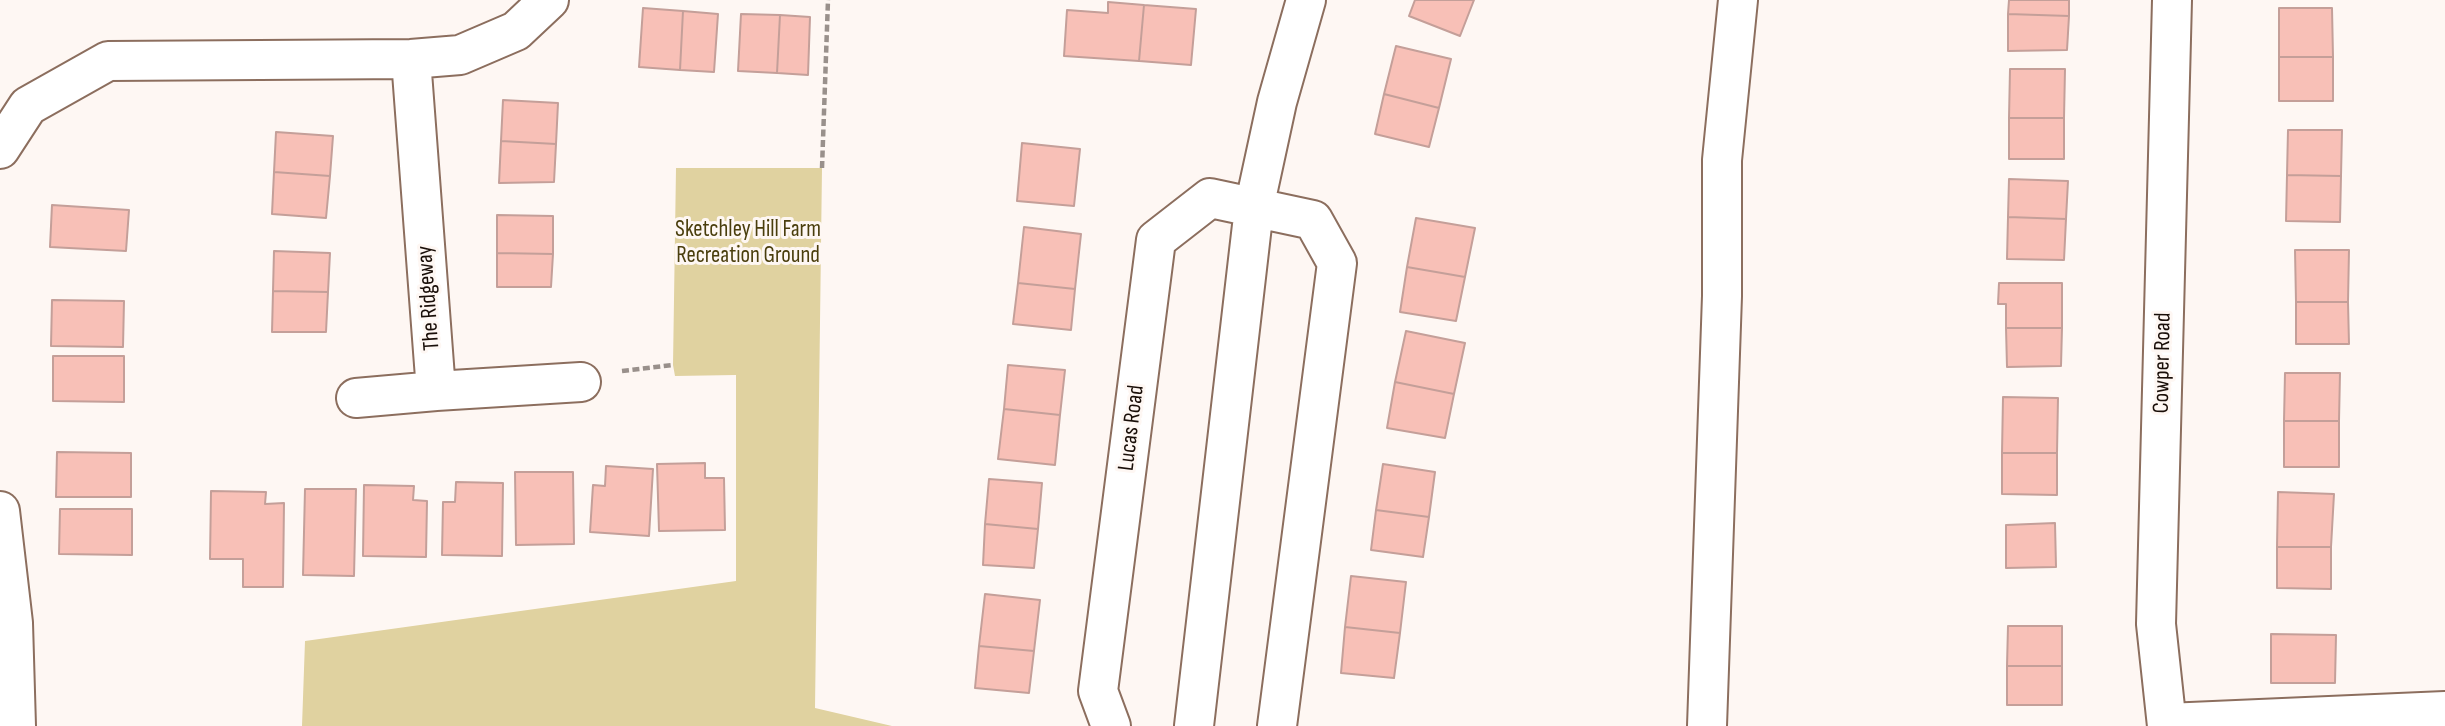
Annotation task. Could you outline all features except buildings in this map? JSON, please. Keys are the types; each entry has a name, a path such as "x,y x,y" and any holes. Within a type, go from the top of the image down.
{"street":[{"path":"0,149 28,106 108,61 411,59 460,55 516,31 549,0"},
{"path":"1194,726 1254,208 1277,102 1306,0"},
{"path":"1707,726 1722,296 1722,160 1738,0"},
{"name":"Cowper Road","path":"2167,724 2156,624 2172,0"},
{"name":"The Ridgeway","path":"411,59 436,391"},
{"name":"Lucas Road","path":"1111,726 1098,691 1156,240 1210,198 1313,220 1337,263 1277,726"},
{"path":"356,398 581,382"},
{"path":"0,510 13,623 16,726"},
{"path":"2167,724 2445,711"}],"path":[{"path":"822,168 828,0"},
{"path":"581,382 613,372 673,365"}],"green space":[{"name":"Sketchley Hill Farm Recreation Ground","path":"676,168 822,168 815,708 892,726 302,726 305,641 736,581 736,375 675,376 673,365"}]}
